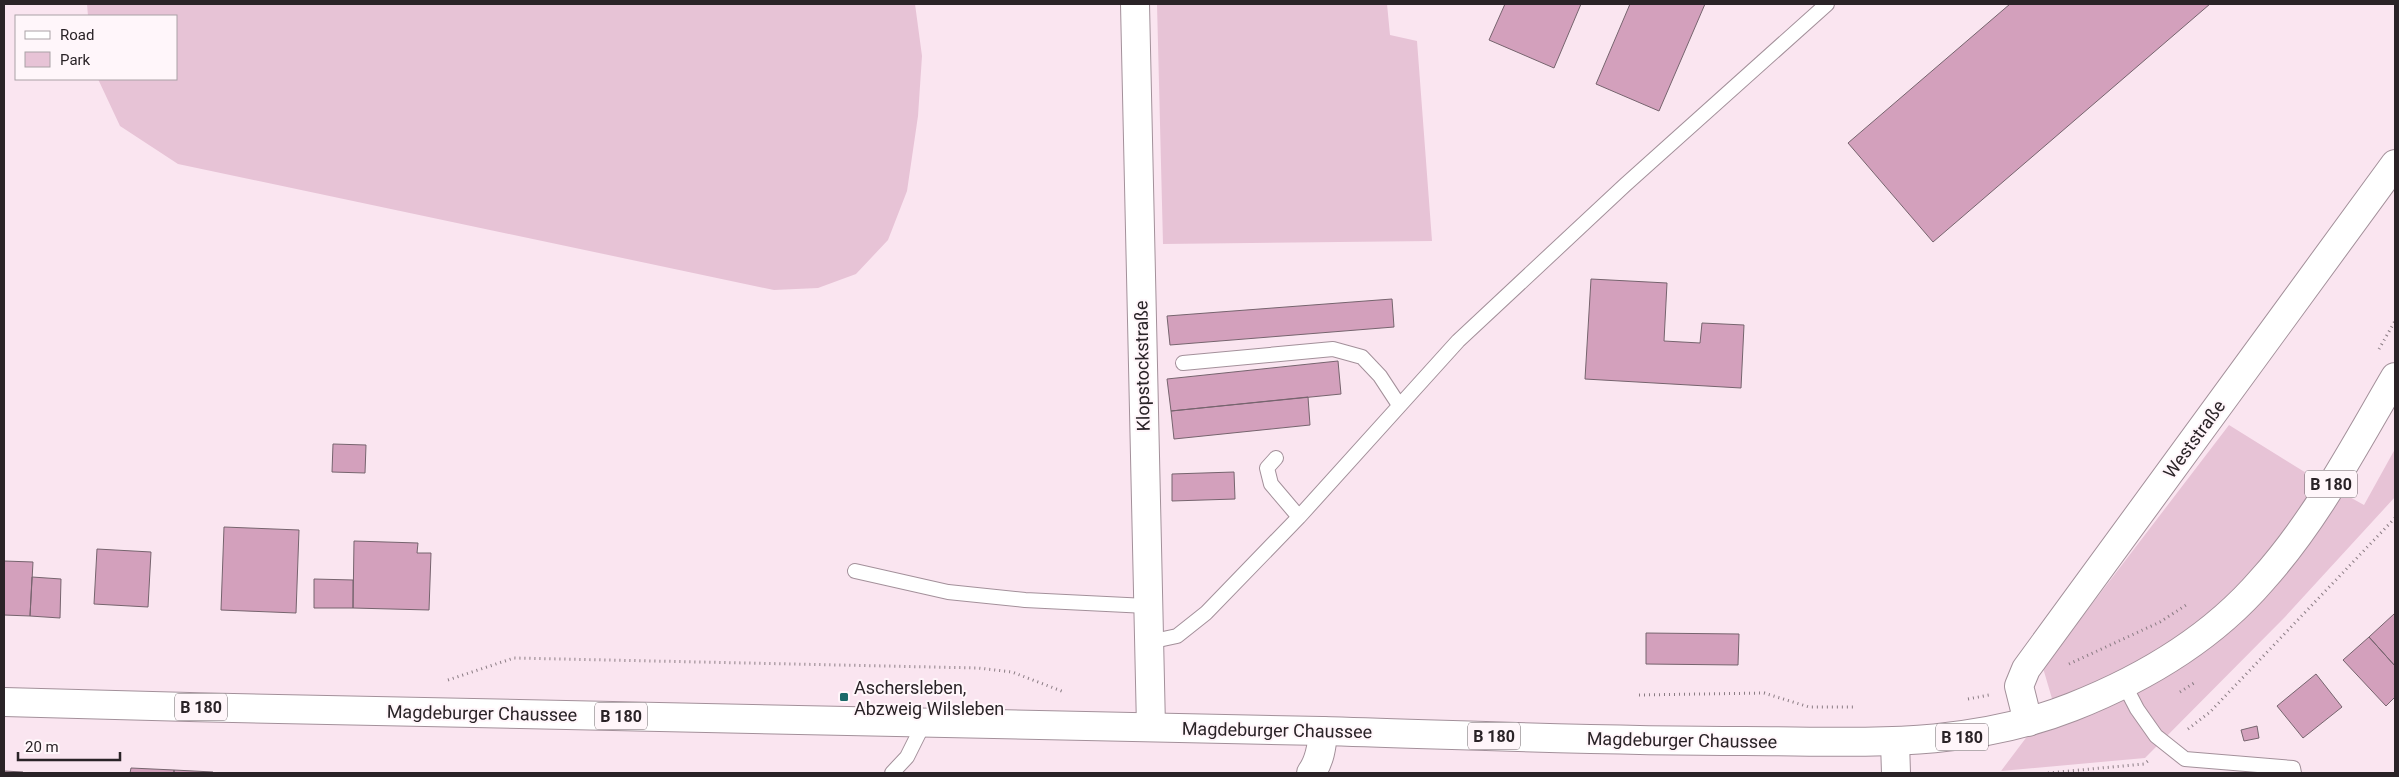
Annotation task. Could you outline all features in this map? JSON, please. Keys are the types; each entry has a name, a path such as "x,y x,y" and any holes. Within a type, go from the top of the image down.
{"main road":[{"name":"Klopstockstraße","path":"1135,4 1150,727"},
{"name":"Weststraße","path":"2028,722 2019,686 2026,669 2395,164"},
{"name":"Magdeburger Chaussee","path":"4,702 1323,731 1665,741 1895,742 1959,738 2028,722 2072,707 2124,684 2168,660 2213,626 2259,585 2312,516 2395,377"},
{"path":"1311,773 1316,767 1322,748 1323,731"},
{"path":"1895,742 1896,773"}],"lane":[{"path":"1149,642 1177,636 1206,612 1299,516 1458,341 1624,185 1826,4"},
{"path":"1183,363 1333,349 1362,356 1380,376 1399,405"},
{"path":"1276,458 1267,468 1272,484 1299,516"},
{"path":"855,571 948,592 1025,600 1147,606"},
{"path":"2124,684 2140,714 2156,736 2185,759 2273,765 2293,768 2294,773"},
{"path":"892,773 907,757 924,723"}],"path":[{"path":"2048,773 2144,764 2210,712 2395,518"},
{"path":"444,682 467,672 514,658 978,668 1012,672 1066,692"}],"green space":[{"path":"87,4 915,4 922,56 918,116 907,191 888,240 856,274 818,288 774,290 178,164 120,126 98,80 178,80 178,15 88,15"},
{"path":"1157,4 1387,4 1390,35 1417,41 1432,241 1163,244"},
{"path":"2229,425 2303,471 2364,505 2395,449 2395,497 2284,618 2145,758 2001,771 2053,702 2043,668"}],"building":[{"path":"1505,4 1581,4 1554,68 1489,40"},
{"path":"1630,4 1705,4 1659,111 1596,84"},
{"path":"2010,4 2210,4 1933,242 1848,143"},
{"path":"1591,279 1667,283 1664,341 1700,343 1702,323 1744,325 1741,388 1585,379"},
{"path":"1392,299 1394,327 1170,345 1167,316"},
{"path":"1338,361 1341,394 1171,411 1167,379"},
{"path":"1308,397 1310,425 1174,439 1171,411"},
{"path":"333,444 366,445 365,473 332,472"},
{"path":"1234,472 1235,499 1172,501 1172,474"},
{"path":"224,527 299,530 296,613 221,610"},
{"path":"354,541 418,543 417,553 431,553 429,610 353,608"},
{"path":"97,549 151,552 148,607 94,604"},
{"path":"4,561 33,562 30,616 4,615"},
{"path":"32,577 61,579 60,618 30,616"},
{"path":"314,579 353,580 353,608 314,608"},
{"path":"2395,615 2395,666 2369,637"},
{"path":"1646,633 1739,634 1738,665 1646,664"},
{"path":"2369,637 2395,666 2395,697 2386,706 2343,660"},
{"path":"2316,674 2342,707 2303,738 2277,706"},
{"path":"2257,726 2259,738 2244,741 2241,730"},
{"path":"131,768 174,770 174,773 130,773"},
{"path":"174,770 213,772 213,773 174,773"},
{"path":"4,771 23,772 23,773 4,773"}],"place":[{"name":"Aschersleben, Abzweig Wilsleben","path":"844,697"}]}
